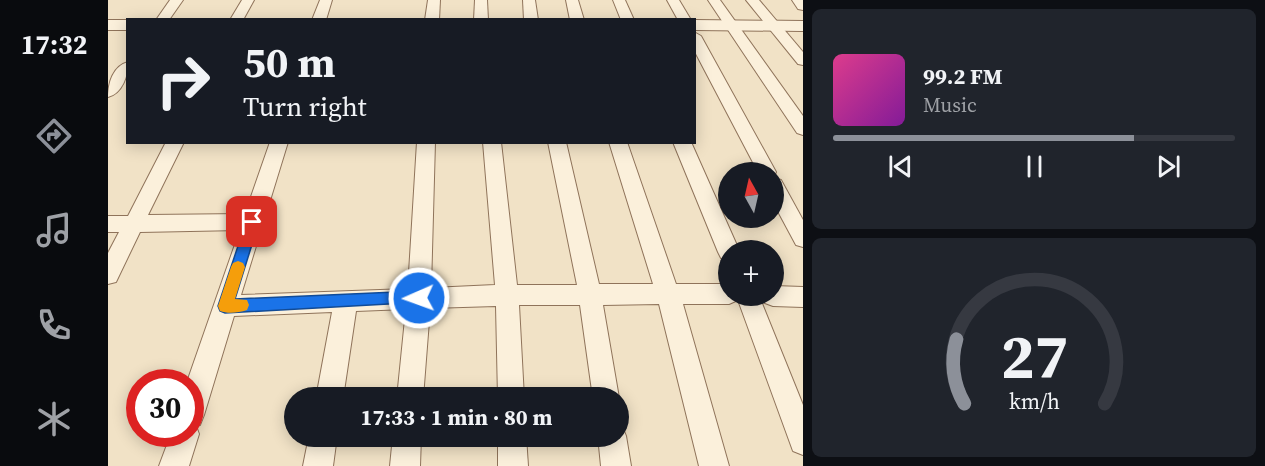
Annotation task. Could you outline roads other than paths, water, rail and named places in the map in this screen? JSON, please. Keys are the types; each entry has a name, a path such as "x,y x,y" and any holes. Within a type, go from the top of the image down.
{"street":[{"path":"164,18 177,0"},
{"path":"237,18 248,0"},
{"path":"321,18 326,0"},
{"path":"432,18 434,0"},
{"path":"481,0 481,18"},
{"path":"529,0 531,18"},
{"path":"572,0 576,18"},
{"path":"619,0 627,18"},
{"path":"673,0 684,18"},
{"path":"714,0 803,129"},
{"path":"752,0 803,62"},
{"path":"798,0 803,6"},
{"path":"108,25 126,25"},
{"path":"696,25 803,26"},
{"path":"696,40 762,162"},
{"path":"108,92 126,69"},
{"path":"108,275 174,144"},
{"path":"204,371 278,144"},
{"path":"411,387 419,298 426,144"},
{"path":"492,144 507,295 511,387"},
{"path":"557,144 591,294 604,387"},
{"path":"619,144 668,294 714,466"},
{"path":"683,144 724,240"},
{"path":"784,204 803,239"},
{"path":"108,224 252,222"},
{"path":"225,306 507,295 718,294"},
{"path":"784,296 803,297"},
{"path":"332,387 346,300"},
{"path":"752,306 803,441"},
{"path":"174,466 181,447"},
{"path":"318,466 321,447"},
{"path":"405,466 406,447"},
{"path":"512,447 513,466"},
{"path":"613,447 616,466"}]}
